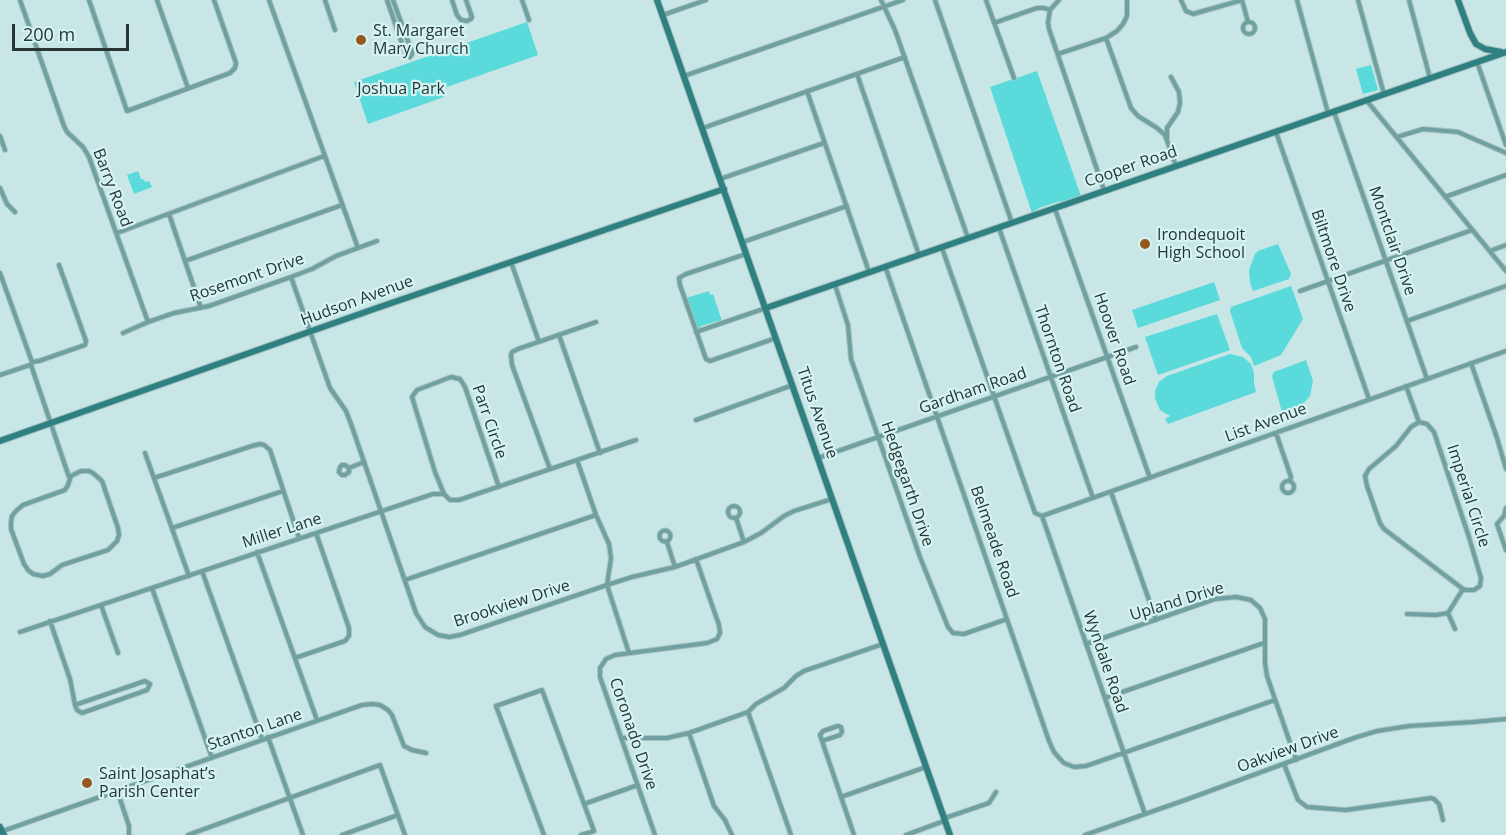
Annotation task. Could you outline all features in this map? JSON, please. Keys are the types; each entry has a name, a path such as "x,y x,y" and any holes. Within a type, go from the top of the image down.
{"main road":[{"name":"Titus Avenue","path":"657,0 950,835"},
{"path":"1458,0 1476,44 1485,49 1505,52"},
{"name":"Cooper Road","path":"766,308 1505,52"},
{"name":"Hudson Avenue","path":"0,441 511,261 724,189"}],"street":[{"name":"Barry Road","path":"20,0 63,126 87,153 148,322"},
{"path":"88,0 127,111 235,69 236,63 214,0"},
{"path":"157,0 188,88"},
{"path":"269,0 358,248"},
{"path":"325,0 335,30"},
{"path":"387,0 406,55 410,57 412,52 393,0"},
{"path":"452,0 457,15 461,20 467,21 472,17 466,0"},
{"path":"522,0 529,20"},
{"path":"663,15 705,0"},
{"path":"881,0 905,57 968,238"},
{"path":"684,76 903,0"},
{"path":"935,0 1012,222"},
{"path":"986,0 1014,78"},
{"path":"1059,0 1050,10 1048,22 1104,191"},
{"path":"1058,54 1106,38 1117,31 1123,24 1128,11 1127,0"},
{"path":"1181,0 1186,11 1193,14 1242,0 1248,22"},
{"name":"Montclair Drive","path":"1297,0 1331,112 1427,379"},
{"path":"1358,0 1384,94"},
{"path":"1409,0 1430,78"},
{"path":"994,23 1037,8 1050,10"},
{"path":"1106,38 1131,108 1138,116 1161,131 1167,140 1176,166"},
{"path":"702,128 905,57"},
{"path":"1477,62 1506,145"},
{"path":"857,74 920,255"},
{"path":"1167,140 1167,128 1178,112 1180,103 1179,92 1171,77"},
{"path":"807,91 869,272"},
{"path":"1366,100 1506,271"},
{"path":"1397,137 1424,129 1458,132 1506,153"},
{"name":"Biltmore Drive","path":"1275,132 1368,399"},
{"path":"0,136 5,150"},
{"path":"720,179 825,143"},
{"path":"117,233 324,156"},
{"path":"1445,197 1506,175"},
{"path":"0,188 7,204 15,212"},
{"path":"185,261 342,205"},
{"path":"742,242 847,206"},
{"name":"Hoover Road","path":"1054,208 1150,478"},
{"path":"169,214 201,308"},
{"name":"Thornton Road","path":"999,227 1093,498"},
{"path":"1300,291 1473,230"},
{"name":"Rosemont Drive","path":"123,333 148,322 201,308 291,277 336,256 377,241"},
{"path":"1490,251 1506,245"},
{"path":"942,247 1035,513 1042,516"},
{"path":"747,254 679,278 696,332 708,361 776,338"},
{"path":"511,261 539,342"},
{"path":"0,375 85,345 86,341 59,265"},
{"name":"Belmeade Road","path":"885,266 1049,741 1064,764 1078,767 1124,752"},
{"path":"0,273 70,478 65,490 23,506 12,516 10,525 24,564 33,574 44,576 50,574 62,566 108,549 115,544 118,538 118,528 100,478 86,470 77,472 70,478"},
{"name":"Brookview Drive","path":"291,277 330,388 348,415 416,613 421,623 433,633 443,637 460,635 632,577 675,567 744,542 784,516 832,499"},
{"name":"Hedgegarth Drive","path":"834,284 848,326 851,359 920,557 948,627 953,633 964,634 1007,619"},
{"path":"1407,321 1506,286"},
{"path":"696,332 766,308"},
{"path":"550,469 512,365 511,356 515,350 596,322"},
{"path":"559,335 600,453"},
{"name":"Gardham Road","path":"818,458 1136,347"},
{"name":"List Avenue","path":"1042,516 1506,351"},
{"path":"1471,363 1506,468"},
{"name":"Parr Circle","path":"444,494 412,398 420,388 454,377 460,379 465,387 499,486"},
{"path":"696,420 793,385"},
{"name":"Imperial Circle","path":"1406,386 1419,422 1427,424 1434,432 1480,571 1481,582 1477,588 1470,591 1463,589"},
{"path":"1407,614 1448,613 1463,589 1384,529 1366,482 1365,476 1368,469 1396,446 1411,427 1419,422"},
{"path":"1276,433 1291,477 1290,481"},
{"name":"Miller Lane","path":"20,632 433,494 444,494 450,500 456,501 636,440"},
{"path":"154,478 252,446 264,445 270,450 299,538"},
{"path":"145,453 189,576"},
{"path":"577,460 611,551 607,585 628,652"},
{"path":"349,468 364,462"},
{"path":"172,528 283,491"},
{"path":"1111,492 1156,620"},
{"path":"1506,508 1504,516 1497,524 1506,550"},
{"path":"405,580 596,515"},
{"name":"Wyndale Road","path":"1042,516 1145,814"},
{"path":"736,518 744,542"},
{"path":"295,658 345,641 350,635 316,533"},
{"path":"667,542 675,567"},
{"path":"257,552 317,720"},
{"name":"Coronado Drive","path":"655,835 600,672 606,658 615,655 707,643 717,639 720,633 719,625 696,559"},
{"path":"202,571 262,739"},
{"path":"152,588 212,758"},
{"name":"Upland Drive","path":"1086,644 1215,599 1245,598 1256,604 1263,614 1265,624 1266,670 1296,760"},
{"path":"101,605 118,653"},
{"path":"1448,613 1455,629"},
{"path":"50,621 70,679 75,705 77,710 82,713 147,690 150,684 145,681 75,705"},
{"path":"622,738 667,738 689,733 748,712 761,700 784,688 804,671 883,644"},
{"path":"1105,698 1264,644"},
{"path":"544,835 496,706 542,690 594,831 581,835"},
{"path":"1124,752 1275,700"},
{"name":"Stanton Lane","path":"1,831 362,705 380,705 388,710 405,746 426,753"},
{"path":"748,712 791,835"},
{"name":"Oakview Drive","path":"1085,835 1354,738 1409,726 1506,719"},
{"path":"822,741 840,735 842,727 838,726 823,731 820,735 822,741 841,796 854,835"},
{"path":"689,733 714,806 725,820 732,835"},
{"path":"267,737 303,835"},
{"path":"1284,764 1298,800 1307,807 1346,810 1431,798 1439,804 1443,820"},
{"path":"188,835 380,765 405,835"},
{"path":"841,796 926,767"},
{"path":"584,804 638,785"},
{"path":"117,790 129,826 129,835"},
{"path":"906,835 989,803 996,792"},
{"path":"342,835 398,815"}],"green space":[{"name":"Joshua Park","path":"527,22 538,55 441,89 444,97 368,124 354,82"},
{"path":"1371,65 1378,90 1363,94 1356,69"},
{"path":"1037,71 1081,196 1039,208 1032,213 990,87"},
{"path":"138,171 141,179 145,182 149,181 152,187 134,194 127,175"},
{"path":"1278,244 1291,274 1289,279 1253,291 1249,270 1255,254"},
{"path":"1214,282 1220,300 1138,328 1132,310"},
{"path":"1291,286 1303,319 1281,355 1254,366 1251,357 1242,348 1230,311 1231,307"},
{"path":"709,291 710,295 713,294 722,321 701,326 699,329 686,298"},
{"path":"1217,314 1230,350 1158,375 1145,337"},
{"path":"1230,354 1243,357 1251,364 1256,392 1168,424 1165,419 1170,416 1160,410 1155,398 1159,382 1167,376"},
{"path":"1306,360 1313,381 1310,396 1302,405 1282,412 1272,376 1274,372"}],"place":[{"name":"St. Margaret Mary Church","path":"361,40"},
{"name":"Irondequoit High School","path":"1145,244"},
{"name":"Saint Josaphat’s Parish Center","path":"87,783"}]}
